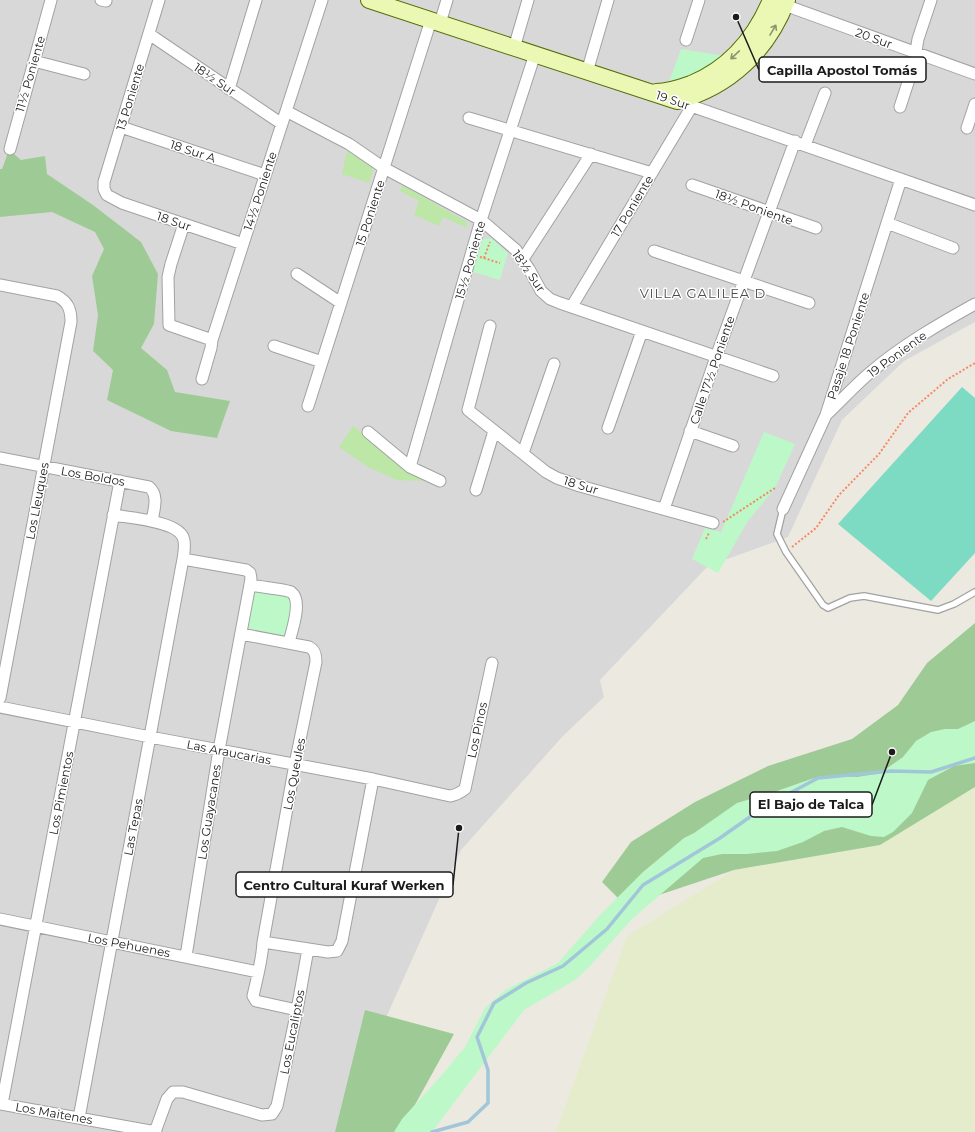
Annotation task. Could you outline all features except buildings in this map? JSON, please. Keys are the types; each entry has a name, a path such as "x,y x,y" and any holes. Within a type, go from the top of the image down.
{"street":[{"name":"11½ Poniente","path":"10,148 51,0"},
{"name":"13 Poniente","path":"107,195 104,189 104,182 159,0"},
{"path":"229,89 256,0"},
{"name":"14½ Poniente","path":"202,380 212,340 322,0"},
{"name":"19 Sur","path":"369,0 684,103 975,205"},
{"name":"15 Poniente","path":"308,406 384,168 436,22 447,0"},
{"path":"514,48 528,0"},
{"path":"587,72 608,0"},
{"path":"686,40 699,0"},
{"path":"900,107 914,64 918,39 931,0"},
{"path":"648,92 662,92 686,86 705,78 722,67 732,59 750,39 764,16 779,1"},
{"path":"684,103 689,98 718,85 744,66 764,44 779,19 779,1"},
{"name":"20 Sur","path":"779,1 975,74"},
{"name":"18½ Sur","path":"149,34 282,124"},
{"name":"15½ Poniente","path":"410,467 481,220 535,54"},
{"path":"34,61 84,74"},
{"name":"Calle 17½ Poniente","path":"664,509 716,357 769,212 800,143 825,93"},
{"name":"17 Poniente","path":"572,306 652,173 684,103"},
{"path":"967,128 975,104"},
{"name":"18½ Sur","path":"286,111 349,144 384,168 481,220 507,241 523,259 541,291 555,301 773,376"},
{"path":"469,118 652,173"},
{"name":"18 Sur A","path":"121,127 265,175"},
{"path":"523,259 591,154"},
{"name":"Pasaje 18 Poniente","path":"783,509 826,415 901,179"},
{"name":"18½ Poniente","path":"692,185 816,228"},
{"name":"18 Sur","path":"107,195 122,203 243,244"},
{"path":"887,223 953,248"},
{"path":"184,224 168,277 169,325 212,340"},
{"path":"654,251 809,304"},
{"path":"297,274 341,303"},
{"name":"Los Lleuques","path":"0,285 57,296 65,300 71,313 71,322 0,698"},
{"name":"19 Poniente","path":"826,415 872,371 894,354 932,328 975,304"},
{"name":"18 Sur","path":"490,326 468,410 546,472 557,478 580,486 712,523"},
{"path":"608,428 642,331"},
{"path":"274,346 322,362"},
{"path":"523,453 554,364"},
{"path":"476,490 494,431"},
{"path":"690,431 733,446"},
{"path":"368,432 410,467 440,481"},
{"name":"Los Boldos","path":"0,458 149,486 153,490 156,499 152,521"},
{"name":"Los Pimientos","path":"1,1104 120,481"},
{"path":"113,515 152,521"},
{"name":"Las Tepas","path":"79,1118 183,559 185,542 178,530 152,521"},
{"name":"Los Guayacanes","path":"183,559 246,570 250,573 251,579 219,750 186,956"},
{"path":"251,585 290,592 296,598 297,605 289,642"},
{"name":"Los Queules","path":"241,634 289,642 312,649 316,662 295,764 263,942 261,967 258,972 253,996 256,1001 297,1010"},
{"name":"Los Pinos","path":"458,794 465,789 492,663"},
{"name":"Las Araucarias","path":"0,707 373,779 450,796 458,794"},
{"path":"263,942 328,952 337,951 342,941 373,779"},
{"name":"Los Pehuenes","path":"0,919 258,972"},
{"name":"Los Eucaliptos","path":"156,1132 167,1098 173,1092 183,1092 262,1115 272,1114 277,1106 308,949"},
{"name":"Los Maitenes","path":"1,1104 156,1132"}],"lane":[{"path":"783,509 777,534 786,552 823,605 828,608 850,598 864,596 938,610 954,604 975,592"}],"path":[{"path":"484,258 495,231"},
{"path":"471,254 500,263"},
{"path":"786,552 816,528 839,495 878,454 908,413 948,379 975,363"},
{"path":"725,522 775,488"}],"shaded area":[{"path":"0,0 975,0 975,322 904,361 842,420 788,537 708,566 600,680 604,697 563,736 461,850 335,1132 0,1132"}],"green space":[{"path":"681,49 737,58 679,84 669,82"},
{"path":"9,150 21,160 45,156 47,174 93,205 141,242 158,274 154,324 141,348 167,370 175,392 230,401 217,438 171,431 107,400 113,370 93,351 98,315 92,276 104,249 95,232 52,212 0,217 0,169 2,169"},
{"path":"347,151 374,167 369,183 342,174"},
{"path":"402,185 467,222 467,228 443,217 439,226 414,215 419,201 400,191"},
{"path":"491,238 508,253 500,280 473,272 479,240"},
{"path":"962,387 975,398 975,553 931,601 838,524"},
{"path":"353,426 424,481 397,480 368,467 339,447"},
{"path":"764,432 795,444 775,488 748,521 718,573 692,559 705,528 721,532"},
{"path":"251,585 296,598 289,642 241,634"},
{"path":"975,623 975,787 880,845 734,870 626,906 602,882 631,842 695,802 768,766 852,739 898,705 927,663"},
{"path":"975,721 975,763 954,766 928,780 912,813 893,832 884,837 871,836 842,827 824,831 803,842 777,851 747,854 722,854 703,858 632,919 590,966 575,980 524,1010 432,1132 394,1132 402,1119 465,1047 485,1008 505,990 558,963 599,916 643,872 684,838 694,833 737,803 814,778 839,776 857,777 876,774 903,757 916,741 931,732 945,729 958,729"},
{"path":"975,787 975,1132 556,1132 627,936 734,870 880,845"},
{"path":"365,1010 454,1034 400,1132 335,1132"}],"waterway":[{"path":"432,1132 468,1122 488,1103 488,1070 477,1037 494,1003 526,983 563,966 607,929 643,885 720,838 764,807 818,778 891,771 931,772 975,758"}],"place":[{"name":"Capilla Apostol Tomás","path":"736,17"},
{"name":"El Bajo de Talca","path":"892,752"},
{"name":"Centro Cultural Kuraf Werken","path":"459,828"}],"district":[{"name":"VILLA GALILEA D","path":"703,293"}]}
